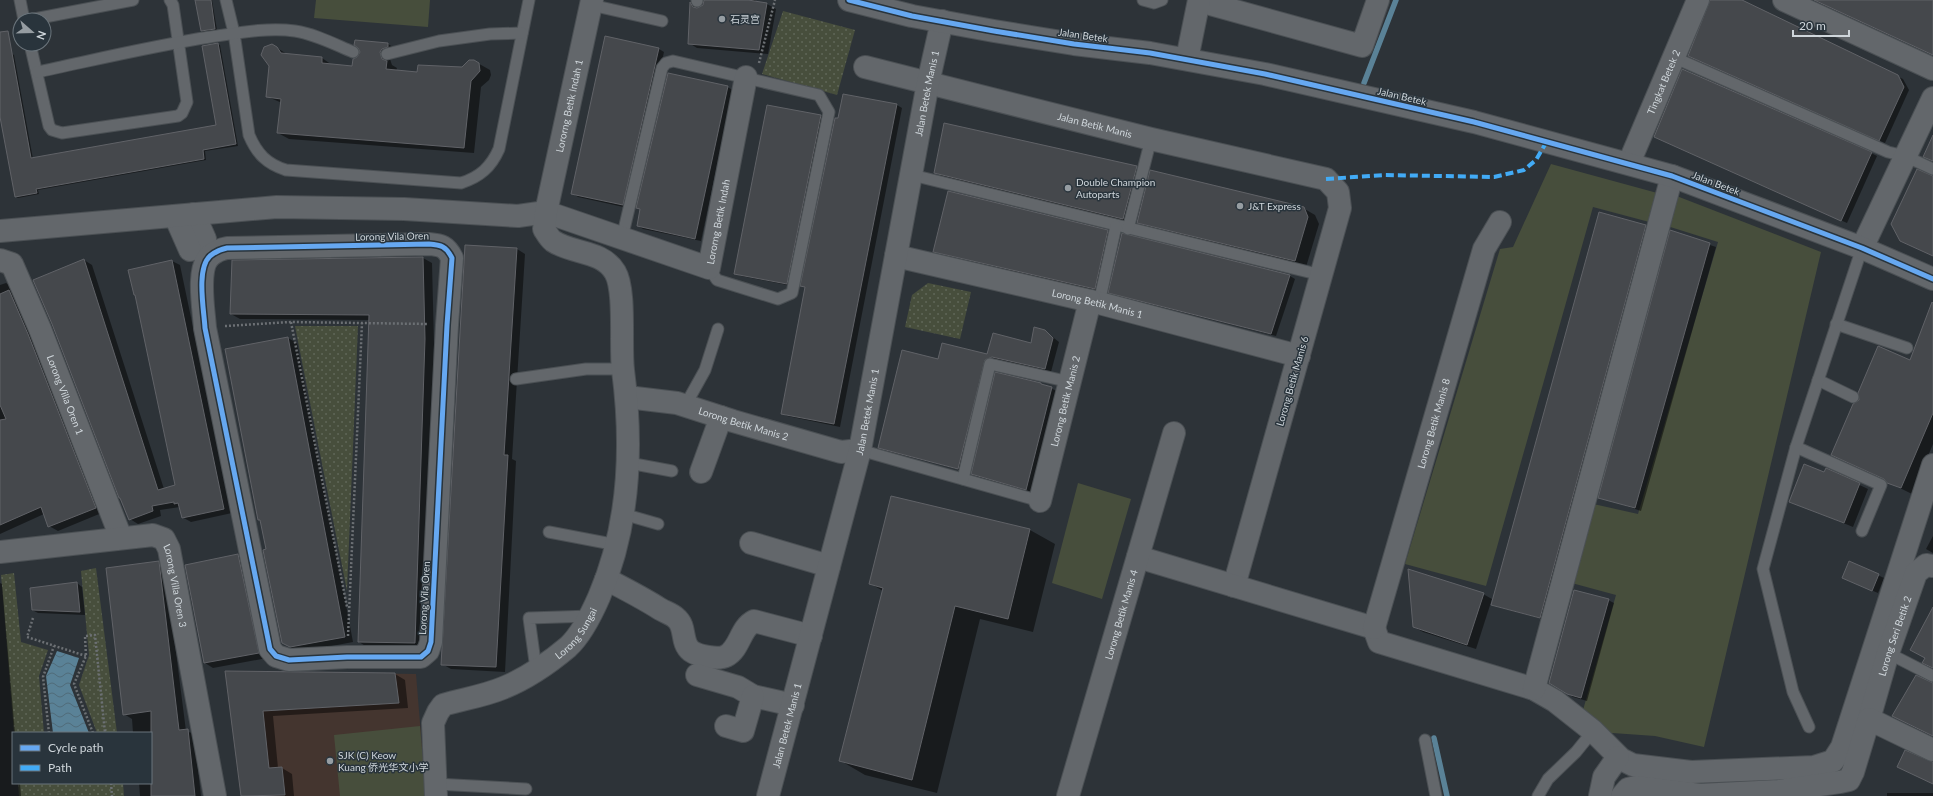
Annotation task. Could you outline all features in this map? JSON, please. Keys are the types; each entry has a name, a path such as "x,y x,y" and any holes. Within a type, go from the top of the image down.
{"street":[{"name":"Jalan Betek","path":"849,0 942,21 1074,44 1187,59 1265,74 1474,122 1629,163 1672,176 1862,248 1933,279"},
{"path":"1187,59 1199,0 1244,7 1362,46 1378,0"},
{"name":"Tingkat Betek 2","path":"1629,163 1698,0"},
{"path":"1784,0 1933,69"},
{"name":"Lororng Betik Indah 1","path":"592,2 546,212 544,228 552,240 606,262 615,272 620,287 623,369"},
{"name":"Jalan Betek Manis 1","path":"768,796 860,450 928,83 942,21"},
{"name":"Jalan Betik Manis","path":"865,67 1151,139 1326,179"},
{"name":"Lororng Betik Indah","path":"546,212 709,268 746,77"},
{"path":"1862,248 1933,98"},
{"path":"1534,689 1672,176"},
{"name":"Lorong Betik Manis 6","path":"1234,586 1340,208 1338,192 1326,179"},
{"path":"0,231 302,206 404,209 518,216 546,212"},
{"path":"184,215 205,239 200,252"},
{"name":"Lorong Betik Manis 8","path":"1374,628 1484,249 1500,222"},
{"name":"Lorong Vila Oren","path":"428,244 442,245 448,250 452,258 446,325 431,642 428,651 421,657 347,657 289,660 276,656 270,649 205,328 200,252 227,248 428,244"},
{"name":"Lorong Betik Manis 1","path":"896,256 1094,302 1298,356"},
{"name":"Lorong Villa Oren 1","path":"0,260 12,264 40,329 121,538"},
{"name":"Lorong Betik Manis 2","path":"1040,501 1070,382 1094,302"},
{"name":"Lorong Sungai","path":"436,790 433,723 438,712 444,705 503,688 525,678 569,646 590,616 606,579 617,545 623,514 629,463 627,396 623,369"},
{"name":"Lorong Betik Manis 2","path":"627,396 677,403 721,418 841,452 860,450"},
{"path":"701,472 721,418"},
{"name":"Lorong Betik Manis 4","path":"1068,796 1174,433"},
{"path":"1138,557 1374,628 1379,642 1534,689 1555,701 1593,732 1618,757 1633,765 1691,772 1814,766 1833,761 1842,747 1933,466"},
{"name":"Lorong Villa Oren 3","path":"0,552 153,535 164,539 169,549 215,796"},
{"path":"751,543 829,566"},
{"name":"Lorong Seri Betik 2","path":"1778,794 1848,780 1853,772 1888,653 1916,573 1926,565 1933,566"},
{"path":"606,579 676,618 682,625 686,645 696,654 724,657 731,653 749,624 754,620 811,636"},
{"path":"697,675 738,687 753,696 792,705"},
{"path":"726,726 743,731 753,696"},
{"path":"1869,719 1933,750"},
{"path":"1600,796 1604,777 1618,757"},
{"path":"1622,795 1628,789 1636,787 1700,795 1778,794"}],"lane":[{"path":"20,0 22,12"},
{"path":"52,16 133,0"},
{"path":"32,52 49,126 56,132 62,133 178,116 182,113 187,102 173,5 170,0"},
{"path":"226,0 234,33 249,135 254,147 263,159 273,166 286,170 461,183 473,179 484,172 494,161 500,150 529,0"},
{"path":"1143,0 1154,3 1162,0"},
{"path":"592,2 662,21"},
{"path":"37,72 179,42 234,33 281,30 295,31 319,38 353,52"},
{"path":"387,54 453,39 490,34 522,33"},
{"path":"1673,58 1888,152 1905,156 1933,169"},
{"path":"622,238 662,68 666,63 673,61 819,95 829,112 792,293 778,299 717,280 709,268"},
{"path":"1128,229 1151,139"},
{"path":"912,175 1321,275"},
{"path":"1094,302 1116,226"},
{"path":"1809,727 1793,692 1763,569 1796,447 1862,248"},
{"path":"1836,324 1907,348"},
{"path":"685,406 705,370 718,329"},
{"path":"963,479 990,364 1070,382"},
{"path":"516,379 586,369 623,369"},
{"path":"1818,380 1853,397"},
{"path":"1796,447 1881,485 1862,531"},
{"path":"860,450 1040,501"},
{"path":"629,463 672,471"},
{"path":"623,514 658,524"},
{"path":"549,532 617,545"},
{"path":"536,669 529,618 590,616"},
{"path":"1888,653 1933,676"},
{"path":"1538,796 1548,779 1576,752 1593,732"},
{"path":"1425,740 1436,796"},
{"path":"436,790 526,789"}],"path":[{"path":"746,77 756,74 775,0"},
{"path":"205,328 290,322 446,325"},
{"path":"290,322 348,611"},
{"path":"347,657 362,323"},
{"path":"33,618 26,637 86,656"},
{"path":"93,732 74,684 86,656 85,636 95,634 105,732"},
{"path":"49,732 42,677 54,646"},
{"path":"111,784 112,796"}],"shaded area":[{"name":"SJK (C) Keow Kuang 侨光华文小学","path":"225,671 416,674 426,796 241,796"}],"green space":[{"path":"316,0 430,0 428,27 314,18"},
{"path":"783,11 855,30 837,95 762,74"},
{"path":"1551,164 1661,194 1653,223 1593,207 1486,586 1405,564 1500,249 1513,247"},
{"path":"1674,195 1821,252 1704,747 1655,736 1598,732 1581,717 1616,595 1568,582 1589,503 1638,514 1718,242 1664,225"},
{"path":"928,283 971,292 960,339 905,327 912,295"},
{"path":"295,326 358,326 347,591"},
{"path":"1078,483 1131,499 1102,599 1052,583"},
{"path":"96,568 117,732 97,732 79,685 89,655 81,571"},
{"path":"14,573 21,642 48,650 39,676 44,732 14,732 1,575"},
{"path":"420,726 426,796 340,796 334,735"},
{"path":"18,784 123,784 124,796 19,796"}],"water":[{"path":"57,651 79,658 70,685 89,732 53,732 46,676"}],"building":[{"path":"195,0 211,0 215,29 201,31"},
{"name":"石灵宫","path":"704,0 748,0 767,3 759,50 688,44 690,2 693,7 697,8 703,5"},
{"path":"1710,0 1742,0 1898,75 1904,87 1879,141 1688,56"},
{"path":"1814,0 1933,0 1933,55"},
{"path":"8,31 31,158 216,125 202,46 218,43 236,144 203,150 204,159 36,189 37,193 15,197 0,117 0,32"},
{"path":"605,36 659,48 623,205 571,194"},
{"path":"355,40 388,43 388,47 382,49 380,52 382,59 387,61 386,69 417,72 418,65 462,67 469,60 474,60 479,63 480,71 471,81 464,148 277,133 281,99 266,97 269,66 261,55 264,47 272,44 277,47 281,53 322,57 322,63 352,66 353,59 357,57 360,52 354,45"},
{"path":"1682,69 1872,152 1841,221 1654,137"},
{"path":"668,73 728,86 695,239 637,226 640,209 636,208"},
{"path":"843,94 897,104 834,424 781,414 805,287 800,286 835,118 838,118"},
{"path":"767,105 821,115 787,284 734,274"},
{"path":"944,123 1137,166 1123,219 934,173"},
{"path":"1933,135 1933,161 1923,157"},
{"path":"1917,169 1933,176 1933,256 1900,241 1891,224"},
{"path":"1150,170 1304,207 1308,217 1295,261 1137,223"},
{"path":"948,191 1108,230 1095,289 933,252"},
{"path":"1599,212 1646,225 1540,618 1491,605"},
{"path":"1670,230 1710,243 1635,508 1598,498"},
{"path":"1122,233 1290,275 1271,334 1108,293"},
{"path":"465,245 517,248 504,455 508,455 496,667 441,665"},
{"path":"423,257 425,339 415,643 358,642 369,315 230,314 232,260"},
{"path":"84,259 158,490 175,485 135,295 128,270 172,260 224,509 182,518 178,503 174,504 174,502 152,506 153,511 129,520 119,498 52,324 33,280"},
{"path":"9,290 28,334 96,508 48,527 41,507 0,525 0,420 6,419 0,405 0,294"},
{"path":"1932,302 1933,413 1901,488 1887,483 1884,479 1831,455 1853,404 1859,400 1858,393 1878,346 1910,360"},
{"path":"1034,327 1045,330 1053,338 1045,369 992,357 985,360 958,469 878,448 902,350 938,359 942,343 987,354 993,333 1031,343"},
{"path":"288,337 345,637 290,647 282,643 263,550 266,549 260,520 258,520 225,349"},
{"path":"995,372 1052,387 1026,490 971,474"},
{"path":"1804,464 1824,472 1826,468 1860,483 1844,523 1789,502"},
{"path":"891,496 1030,529 1008,619 955,606 912,780 839,761 883,588 869,584"},
{"path":"238,554 259,653 204,663 185,565"},
{"path":"159,561 179,730 188,729 195,796 151,796 151,711 123,715 106,568"},
{"path":"1849,561 1879,574 1872,591 1842,578"},
{"path":"1408,569 1484,593 1467,645 1413,627"},
{"path":"77,582 80,612 32,610 30,588"},
{"path":"1574,590 1609,599 1581,698 1567,694 1549,683"},
{"path":"1933,607 1933,668 1922,663 1925,658 1910,650"},
{"path":"225,671 395,673 399,703 263,711 269,768 282,767 285,795 241,796"},
{"path":"1916,675 1933,683 1933,736 1892,716"},
{"path":"1905,750 1933,762 1933,784 1897,767"}],"waterway":[{"path":"1364,83 1396,0"},
{"path":"1434,738 1447,796"}],"marked path":[{"path":"1326,179 1384,175 1494,177 1524,170 1536,160 1547,141"}],"cycle path":[{"path":"849,0 912,16 994,31 1074,44 1150,53 1265,74 1474,122 1672,176 1862,248 1933,279"},
{"path":"429,244 443,247 448,251 452,258 447,325 431,642 428,651 421,657 347,657 289,660 276,656 270,649 205,328 202,290 203,270 210,256 227,248 429,244"}],"place":[{"name":"石灵宫","path":"722,19"},
{"name":"Double Champion Autoparts","path":"1068,188"},
{"name":"J&T Express","path":"1240,206"},
{"name":"SJK (C) Keow Kuang 侨光华文小学","path":"330,761"}]}
